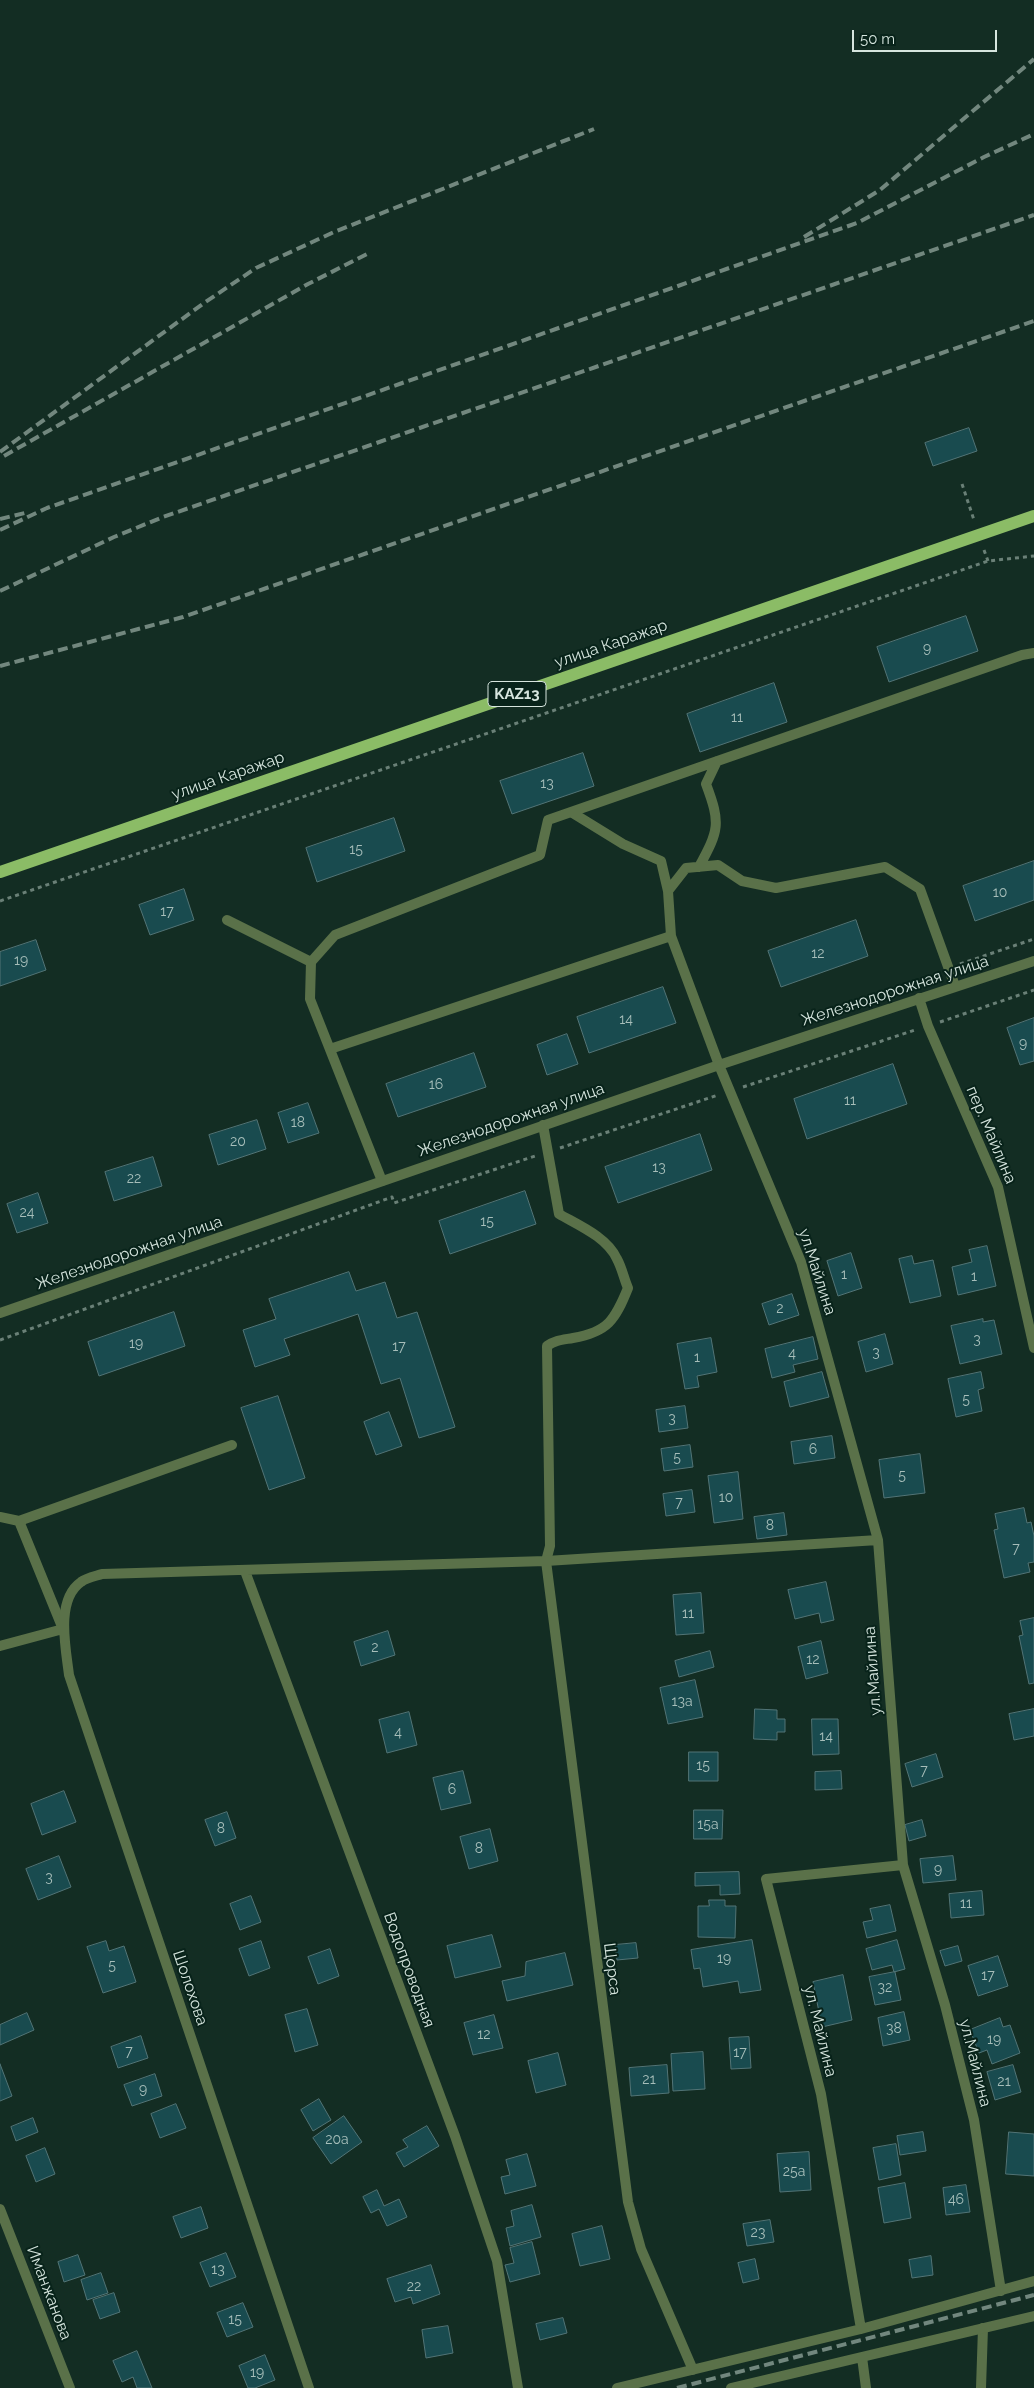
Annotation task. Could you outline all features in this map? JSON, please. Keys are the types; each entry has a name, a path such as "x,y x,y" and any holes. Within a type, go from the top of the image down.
{"main road":[{"name":"улица Каражар","path":"0,872 1034,516"}],"street":[{"path":"382,1180 310,999 311,962 335,935 540,855 548,820 1022,655 1034,653"},
{"path":"699,867 715,837 717,813 706,784 717,761"},
{"name":"ул.Майлина","path":"570,812 623,844 661,861 668,891 671,936 719,1065 801,1262 878,1540 903,1865 945,2005 974,2120 1001,2290"},
{"path":"668,891 686,868 718,865 742,881 776,888 884,867 920,889 955,986"},
{"path":"227,920 311,962"},
{"path":"330,1049 671,936"},
{"name":"Железнодорожная улица","path":"0,1313 719,1065 1034,961"},
{"name":"пер. Майлина","path":"919,998 928,1026 998,1186 1034,1348"},
{"path":"543,1125 548,1152"},
{"name":"Щорса","path":"548,1152 559,1214 592,1233 608,1247 617,1258 628,1288 617,1314 596,1333 556,1340 547,1346 550,1546 546,1561 628,2202 641,2249 693,2370"},
{"path":"0,1517 19,1521 232,1445"},
{"path":"0,1646 63,1629 19,1521"},
{"path":"245,1571 546,1561 878,1540"},
{"name":"Шолохова","path":"245,1571 102,1574 81,1582 70,1594 63,1629 69,1675 309,2388"},
{"name":"Водопроводная","path":"245,1571 454,2136 494,2252 518,2388"},
{"name":"ул. Майлина","path":"861,2329 821,2094 766,1879 903,1865"},
{"name":"Иманжанова","path":"0,2209 70,2388"},
{"path":"617,2388 861,2329 1034,2281"},
{"path":"731,2388 1034,2316"},
{"path":"981,2388 983,2328"},
{"path":"862,2357 866,2388"}],"path":[{"path":"0,901 988,561 1034,556"},
{"path":"960,964 1034,939"},
{"path":"0,1340 392,1197 394,1203 1034,990"}],"building":[{"path":"969,428 977,451 933,466 925,443"},
{"path":"966,616 978,651 889,682 877,647"},
{"path":"774,683 787,722 700,752 687,714"},
{"path":"583,753 594,786 512,814 500,781"},
{"path":"394,818 405,851 317,882 306,848"},
{"path":"1034,861 1034,900 975,921 963,886"},
{"path":"184,889 194,920 150,935 139,905"},
{"path":"856,920 868,956 781,987 768,951"},
{"path":"36,940 46,970 0,986 0,952"},
{"path":"663,987 676,1023 589,1053 577,1017"},
{"path":"1034,1018 1034,1061 1020,1065 1007,1028"},
{"path":"567,1034 578,1064 547,1075 537,1045"},
{"path":"474,1053 486,1087 398,1117 386,1084"},
{"path":"893,1064 907,1104 807,1139 794,1099"},
{"path":"308,1103 319,1133 288,1143 278,1113"},
{"path":"257,1120 266,1149 218,1165 209,1135"},
{"path":"700,1134 712,1170 618,1203 605,1167"},
{"path":"153,1157 162,1186 114,1201 105,1172"},
{"path":"525,1191 536,1224 450,1254 439,1221"},
{"path":"38,1193 48,1223 17,1233 7,1204"},
{"path":"987,1246 996,1286 958,1295 952,1267 972,1262 969,1250"},
{"path":"851,1253 862,1288 838,1296 827,1261"},
{"path":"912,1256 914,1264 933,1260 941,1296 910,1303 899,1259"},
{"path":"349,1272 356,1291 385,1282 397,1318 417,1312 455,1427 419,1438 400,1378 381,1384 358,1314 284,1339 290,1355 255,1367 243,1330 276,1319 269,1299"},
{"path":"792,1294 799,1315 769,1325 762,1304"},
{"path":"174,1312 185,1346 99,1376 88,1342"},
{"path":"983,1319 983,1322 994,1320 1002,1354 960,1364 951,1326"},
{"path":"885,1334 893,1364 866,1372 858,1342"},
{"path":"813,1337 818,1359 793,1365 795,1372 772,1378 765,1349"},
{"path":"711,1338 717,1372 697,1376 699,1387 685,1389 677,1344"},
{"path":"822,1372 829,1397 790,1407 784,1382"},
{"path":"981,1372 984,1388 978,1390 982,1411 956,1417 948,1379"},
{"path":"278,1396 305,1478 269,1490 241,1408"},
{"path":"685,1406 688,1428 659,1432 656,1410"},
{"path":"389,1412 402,1446 376,1455 364,1422"},
{"path":"832,1436 835,1458 794,1464 791,1442"},
{"path":"690,1445 693,1467 664,1471 661,1449"},
{"path":"920,1454 925,1493 884,1498 879,1460"},
{"path":"738,1472 743,1519 714,1523 708,1476"},
{"path":"692,1490 695,1512 666,1516 663,1494"},
{"path":"1024,1508 1027,1523 1031,1522 1034,1536 1034,1562 1028,1563 1030,1572 1004,1578 994,1530 998,1529 995,1514"},
{"path":"784,1513 787,1535 757,1539 754,1517"},
{"path":"826,1582 834,1620 821,1623 819,1613 795,1619 788,1590"},
{"path":"701,1593 704,1633 676,1635 673,1595"},
{"path":"1034,1618 1034,1683 1029,1684 1019,1636 1023,1635 1020,1621"},
{"path":"388,1631 395,1655 361,1666 354,1642"},
{"path":"821,1641 828,1673 806,1679 798,1647"},
{"path":"710,1651 714,1667 679,1677 675,1661"},
{"path":"695,1680 703,1717 668,1724 660,1688"},
{"path":"755,1709 777,1710 777,1719 785,1719 785,1732 777,1732 777,1740 754,1739"},
{"path":"1034,1709 1034,1736 1014,1740 1009,1714"},
{"path":"409,1712 417,1745 387,1753 379,1720"},
{"path":"812,1719 838,1719 839,1754 813,1755"},
{"path":"689,1752 718,1752 718,1781 689,1781"},
{"path":"936,1754 943,1777 912,1787 905,1764"},
{"path":"463,1771 471,1803 441,1810 433,1778"},
{"path":"841,1771 842,1789 815,1790 815,1772"},
{"path":"64,1791 76,1822 42,1835 31,1804"},
{"path":"694,1810 723,1810 722,1839 694,1839"},
{"path":"227,1812 236,1838 215,1846 205,1820"},
{"path":"922,1820 926,1836 909,1841 905,1825"},
{"path":"490,1829 498,1861 469,1869 460,1837"},
{"path":"59,1856 71,1887 38,1900 26,1869"},
{"path":"953,1856 956,1880 923,1883 920,1859"},
{"path":"739,1872 740,1894 720,1895 720,1885 695,1886 695,1873"},
{"path":"982,1891 984,1915 951,1918 949,1894"},
{"path":"251,1896 261,1922 240,1930 230,1904"},
{"path":"709,1900 725,1900 725,1906 736,1906 735,1938 698,1937 698,1906 709,1906"},
{"path":"890,1905 896,1931 867,1938 863,1922 873,1920 870,1909"},
{"path":"492,1935 501,1967 455,1978 447,1946"},
{"path":"752,1940 761,1990 740,1993 738,1981 703,1987 700,1968 694,1969 691,1950"},
{"path":"897,1940 905,1969 894,1972 892,1965 872,1970 866,1949"},
{"path":"106,1941 109,1951 124,1946 136,1982 103,1993 87,1947"},
{"path":"261,1941 270,1968 249,1976 239,1949"},
{"path":"636,1943 638,1958 617,1960 615,1945"},
{"path":"958,1946 962,1961 945,1966 940,1951"},
{"path":"330,1949 339,1976 318,1984 308,1957"},
{"path":"565,1953 573,1985 507,2001 502,1981 525,1976 526,1962"},
{"path":"998,1956 1008,1986 978,1996 968,1966"},
{"path":"895,1972 901,2000 875,2005 869,1977"},
{"path":"843,1975 852,2020 822,2027 813,1982"},
{"path":"307,2009 318,2045 295,2052 285,2015"},
{"path":"904,2012 910,2040 883,2046 878,2018"},
{"path":"27,2013 34,2030 0,2045 0,2025"},
{"path":"494,2015 503,2048 473,2055 464,2023"},
{"path":"1000,2018 1003,2027 1010,2025 1020,2053 992,2064 987,2050 979,2053 970,2030"},
{"path":"141,2036 148,2058 118,2068 111,2047"},
{"path":"749,2037 751,2068 731,2069 729,2038"},
{"path":"703,2052 705,2089 673,2091 671,2054"},
{"path":"558,2053 566,2085 536,2093 528,2061"},
{"path":"0,2064 12,2096 0,2101"},
{"path":"667,2065 669,2093 631,2096 629,2068"},
{"path":"1013,2065 1021,2092 995,2100 987,2072"},
{"path":"155,2074 162,2096 132,2106 124,2085"},
{"path":"319,2099 331,2120 313,2131 301,2110"},
{"path":"176,2104 186,2128 160,2138 151,2114"},
{"path":"344,2116 362,2142 331,2164 313,2138"},
{"path":"33,2118 38,2132 16,2141 11,2127"},
{"path":"427,2126 439,2146 404,2167 396,2153 408,2147 403,2140"},
{"path":"923,2132 926,2151 900,2155 897,2136"},
{"path":"1009,2132 1034,2134 1034,2176 1006,2174"},
{"path":"896,2144 901,2175 879,2180 873,2148"},
{"path":"45,2148 55,2174 36,2182 26,2156"},
{"path":"809,2152 811,2190 780,2192 777,2154"},
{"path":"527,2154 536,2186 505,2194 501,2177 510,2175 506,2160"},
{"path":"905,2183 911,2218 884,2223 878,2188"},
{"path":"966,2185 970,2212 946,2215 943,2188"},
{"path":"377,2190 384,2206 399,2199 407,2217 387,2226 379,2209 371,2213 363,2197"},
{"path":"532,2205 541,2237 510,2246 506,2228 514,2226 511,2211"},
{"path":"201,2207 208,2228 181,2238 173,2217"},
{"path":"770,2220 774,2242 747,2246 743,2224"},
{"path":"602,2226 610,2259 580,2266 572,2234"},
{"path":"532,2242 540,2274 510,2282 505,2265 514,2263 510,2248"},
{"path":"226,2253 236,2277 210,2287 200,2263"},
{"path":"78,2255 85,2275 64,2282 58,2262"},
{"path":"931,2256 933,2275 912,2278 909,2260"},
{"path":"755,2259 759,2279 743,2283 738,2263"},
{"path":"431,2265 440,2294 413,2304 411,2297 395,2302 387,2279"},
{"path":"101,2273 108,2293 87,2300 81,2280"},
{"path":"114,2293 120,2312 100,2319 93,2300"},
{"path":"243,2303 253,2327 227,2337 217,2313"},
{"path":"563,2318 567,2333 540,2340 536,2324"},
{"path":"448,2326 453,2353 426,2358 422,2330"},
{"path":"137,2351 152,2388 137,2388 133,2377 122,2382 113,2361"},
{"path":"265,2355 275,2380 255,2388 248,2388 239,2366"}],"railway":[{"path":"804,237 880,190 1034,59"},
{"path":"0,452 204,303 256,268 334,232 594,129"},
{"path":"0,530 47,508 857,223 984,157 1034,134"},
{"path":"0,591 114,537 163,517 1034,215"},
{"path":"4,456 308,284 371,252"},
{"path":"0,666 183,617 1034,321"},
{"path":"0,519 25,513"},
{"path":"677,2388 1034,2295"}]}
